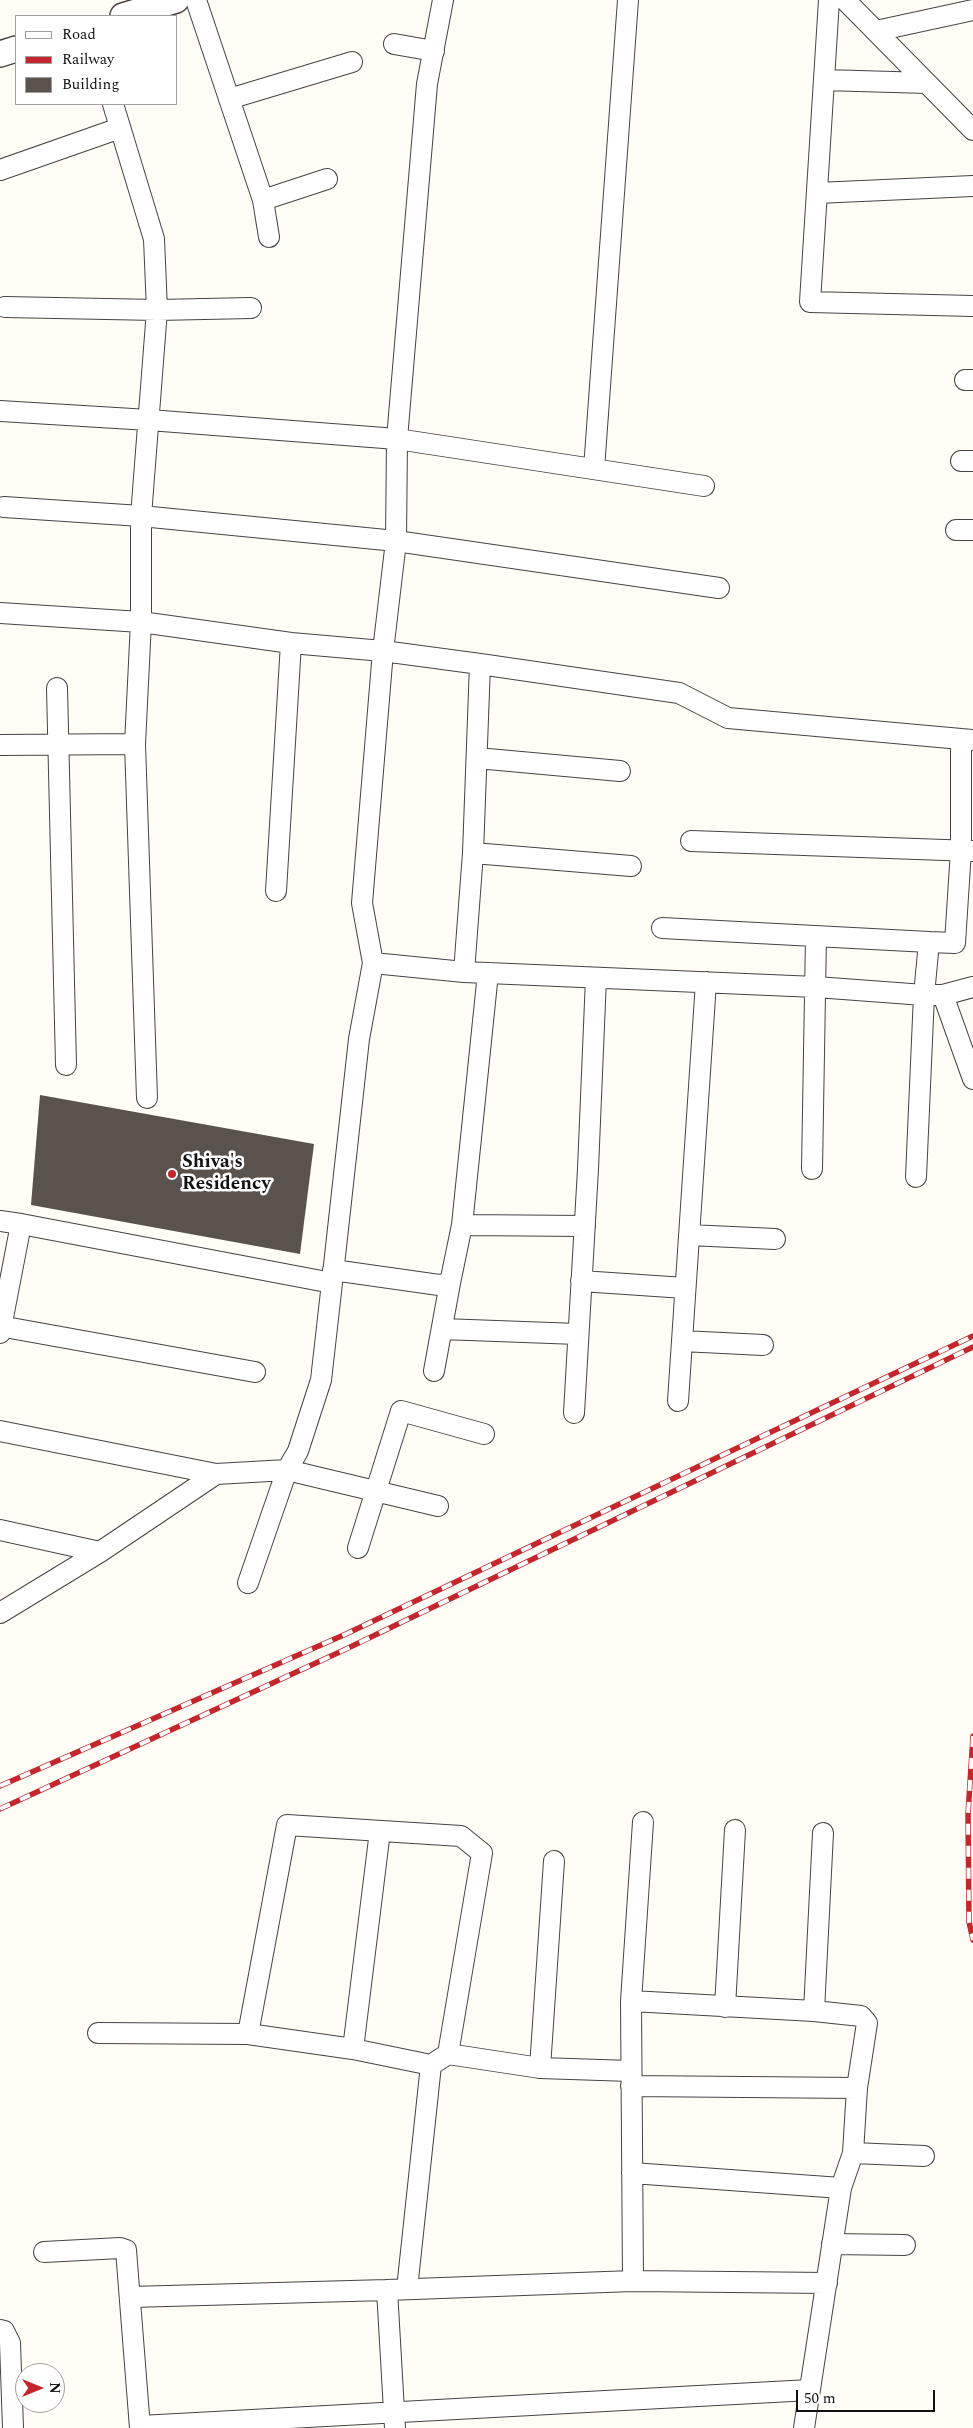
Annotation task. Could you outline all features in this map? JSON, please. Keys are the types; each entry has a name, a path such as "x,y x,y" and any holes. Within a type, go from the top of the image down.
{"street":[{"path":"126,15 176,0"},
{"path":"196,0 263,200 269,237"},
{"path":"248,1583 287,1470 298,1451 321,1380 359,1039 373,963 362,903 383,651 396,541 397,439 427,84 442,0"},
{"path":"594,469 628,0"},
{"path":"829,0 810,302 973,306"},
{"path":"845,0 973,130"},
{"path":"876,31 973,10"},
{"path":"394,44 434,51"},
{"path":"0,54 15,49"},
{"path":"229,99 352,62"},
{"path":"824,80 927,83"},
{"path":"113,105 154,239 157,310 141,516 141,622 135,744 147,1098"},
{"path":"0,170 120,128"},
{"path":"263,200 327,179"},
{"path":"817,193 973,186"},
{"path":"5,307 157,310 252,308"},
{"path":"0,411 149,420 397,439 704,486"},
{"path":"4,507 141,516 396,541 718,588"},
{"path":"0,612 141,622 291,643 383,651 679,693 728,718 967,740 967,851 964,944 662,928"},
{"path":"276,891 291,643"},
{"path":"464,972 474,853 480,664"},
{"path":"57,688 66,1065"},
{"path":"0,744 135,744"},
{"path":"477,758 620,771"},
{"path":"691,841 967,851"},
{"path":"474,853 631,866"},
{"path":"812,1169 816,936"},
{"path":"916,1178 933,995 928,942"},
{"path":"373,963 464,972 816,987 933,995 973,987"},
{"path":"434,1371 462,1225 488,973"},
{"path":"574,1413 585,1226 596,978"},
{"path":"678,1401 706,982"},
{"path":"933,995 973,1079"},
{"path":"0,1221 332,1276 439,1285 450,1283"},
{"path":"21,1224 0,1328 256,1372"},
{"path":"462,1225 585,1226"},
{"path":"689,1234 775,1239"},
{"path":"581,1281 685,1288"},
{"path":"442,1329 578,1334"},
{"path":"682,1341 763,1345"},
{"path":"358,1548 401,1411 484,1434"},
{"path":"0,1431 216,1474 287,1470 438,1506"},
{"path":"0,1613 100,1552 216,1474"},
{"path":"0,1530 100,1552"},
{"path":"632,2282 631,2001 643,1822"},
{"path":"248,2034 287,1825 461,1836 482,1853 448,2054"},
{"path":"725,2007 735,1830"},
{"path":"352,2049 380,1831"},
{"path":"814,2011 823,1833"},
{"path":"540,2068 554,1861"},
{"path":"631,2001 814,2011 861,2016 866,2023 857,2088 853,2153 841,2188 804,2428"},
{"path":"98,2033 248,2034 352,2049 431,2065 448,2054 631,2079 857,2088"},
{"path":"408,2289 431,2065"},
{"path":"853,2153 924,2156"},
{"path":"632,2173 841,2188"},
{"path":"832,2244 905,2245"},
{"path":"44,2252 120,2248 126,2250 140,2427 395,2420 810,2390"},
{"path":"130,2297 632,2282 827,2284"},
{"path":"387,2290 395,2420"},
{"path":"0,2330 4,2331 10,2343 13,2428"}],"building":[{"name":"Shiva's Residency","path":"40,1095 314,1144 300,1254 31,1205"}],"railway":[{"path":"0,1786 346,1634 973,1336"},
{"path":"0,1809 344,1650 973,1347"},
{"path":"973,1736 968,1814 969,1922 973,1940"}],"place":[{"name":"Shiva's Residency","path":"172,1174"}]}
